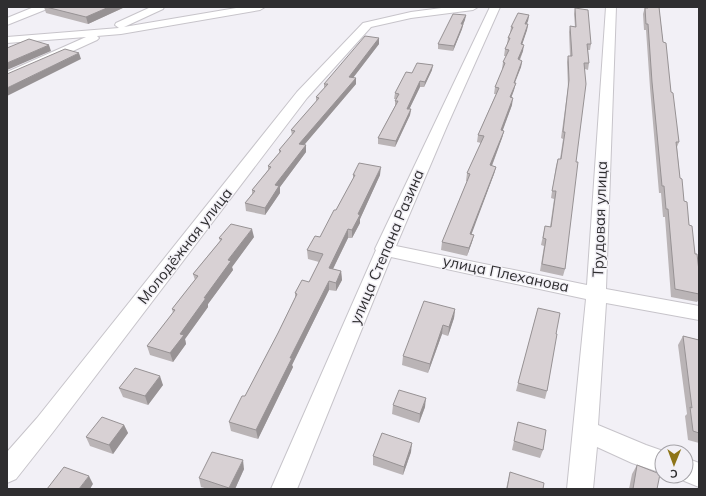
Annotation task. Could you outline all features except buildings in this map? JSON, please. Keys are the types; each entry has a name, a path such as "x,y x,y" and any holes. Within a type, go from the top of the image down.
{"street":[{"path":"7,22 43,7"},
{"path":"7,78 159,7"},
{"path":"7,40 121,31 260,7"},
{"name":"Молодёжная улица","path":"7,471 50,419 302,95 367,25 411,15 473,7"},
{"name":"улица Степана Разина","path":"284,489 384,249 495,7"},
{"name":"Трудовая улица","path":"580,489 597,294 611,7"},
{"name":"улица Плеханова","path":"384,249 597,294 699,313"},
{"path":"586,432 641,456 654,460"}]}
